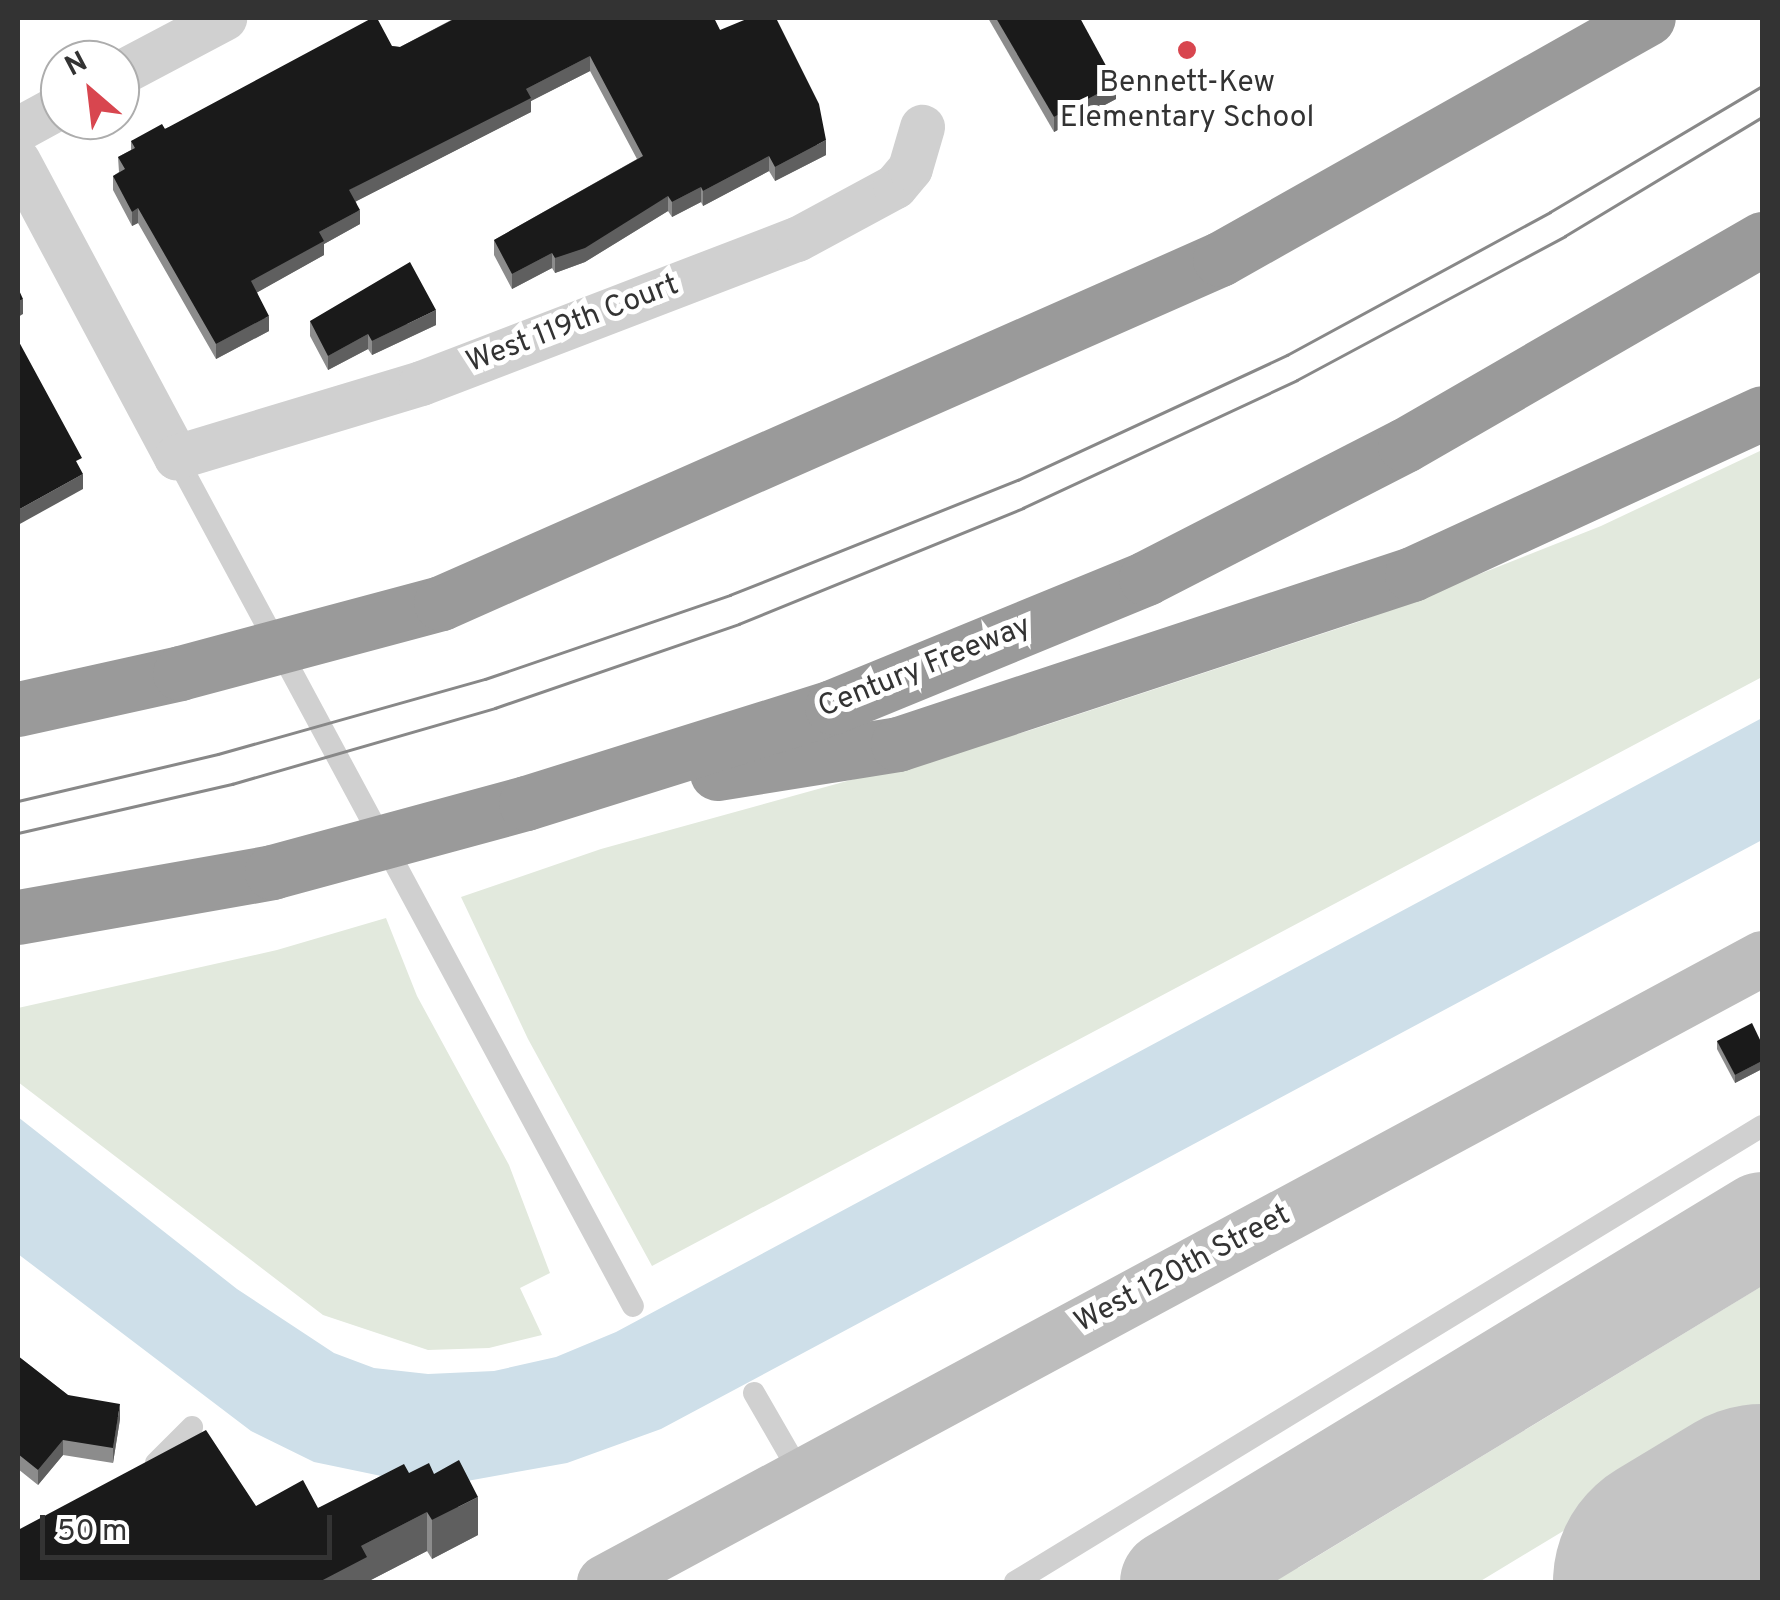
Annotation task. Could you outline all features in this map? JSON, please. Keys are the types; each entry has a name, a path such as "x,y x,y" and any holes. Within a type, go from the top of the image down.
{"highway":[{"path":"18,709 180,674 441,602 1220,259 1648,18"},
{"name":"Century Freeway","path":"18,916 272,872 526,803 832,708 1146,578 1405,444 1762,239"},
{"path":"526,803 898,744 1412,574 1762,413"}],"main road":[{"name":"West 120th Street","path":"604,1582 1762,958"}],"street":[{"path":"140,63 224,18"},
{"path":"18,129 40,117"},
{"name":"West 119th Court","path":"176,457 421,383 797,238 895,186 910,168 922,127"},
{"path":"18,161 176,457"}],"lane":[{"path":"176,457 633,1306"},
{"path":"1015,1582 1762,1126"},
{"path":"754,1393 802,1476"},
{"path":"132,1479 192,1427"}],"shaded area":[{"path":"1762,450 1762,677 652,1266 528,1039 461,897 601,849 1028,731 1358,622 1601,526"},
{"path":"1762,718 1762,840 661,1429 567,1463 467,1481 391,1478 314,1462 251,1431 18,1254 18,1117 237,1289 334,1353 374,1368 428,1374 494,1371 556,1357 616,1332"},
{"path":"386,918 417,996 509,1165 550,1273 520,1288 542,1335 489,1348 428,1350 323,1315 18,1082 18,1008 277,950"},
{"path":"1762,1286 1762,1411 1479,1582 1263,1582 1290,1555 1298,1568"}],"building":[{"path":"372,18 377,18 392,46 400,47 456,18 714,18 720,30 749,18 776,18 819,104 826,140 775,167 769,156 703,191 701,187 672,202 668,196 585,248 555,258 552,253 512,274 494,240 643,156 590,56 526,89 531,98 349,190 360,210 319,232 324,241 251,281 269,316 216,344 138,208 132,212 113,176 125,169 118,157 135,148 131,141 140,140 140,136 162,124 165,129"},
{"path":"996,18 1080,18 1116,84 1054,117"},
{"path":"410,262 436,310 372,341 368,334 328,356 310,321"},
{"path":"18,340 82,458 76,461 83,474 18,510"},
{"path":"1752,1023 1762,1044 1762,1061 1735,1075 1717,1041"},
{"path":"18,1356 68,1395 120,1404 113,1448 63,1440 38,1470 18,1454"},
{"path":"206,1430 256,1506 303,1480 318,1508 404,1464 409,1473 429,1463 434,1474 459,1460 478,1497 432,1520 427,1512 361,1546 367,1557 319,1582 18,1582 18,1530"}],"taxiway":[{"path":"1172,1582 1762,1224"}],"runway":[{"path":"1684,1582 1762,1535"}],"tram line":[{"path":"18,801 218,754 485,679 730,595 1018,480 1287,355 1550,212 1762,86"},
{"path":"18,833 232,784 495,708 739,624 1023,508 1297,380 1565,236 1762,117"}],"place":[{"name":"Bennett-Kew Elementary School","path":"1187,50"}]}
